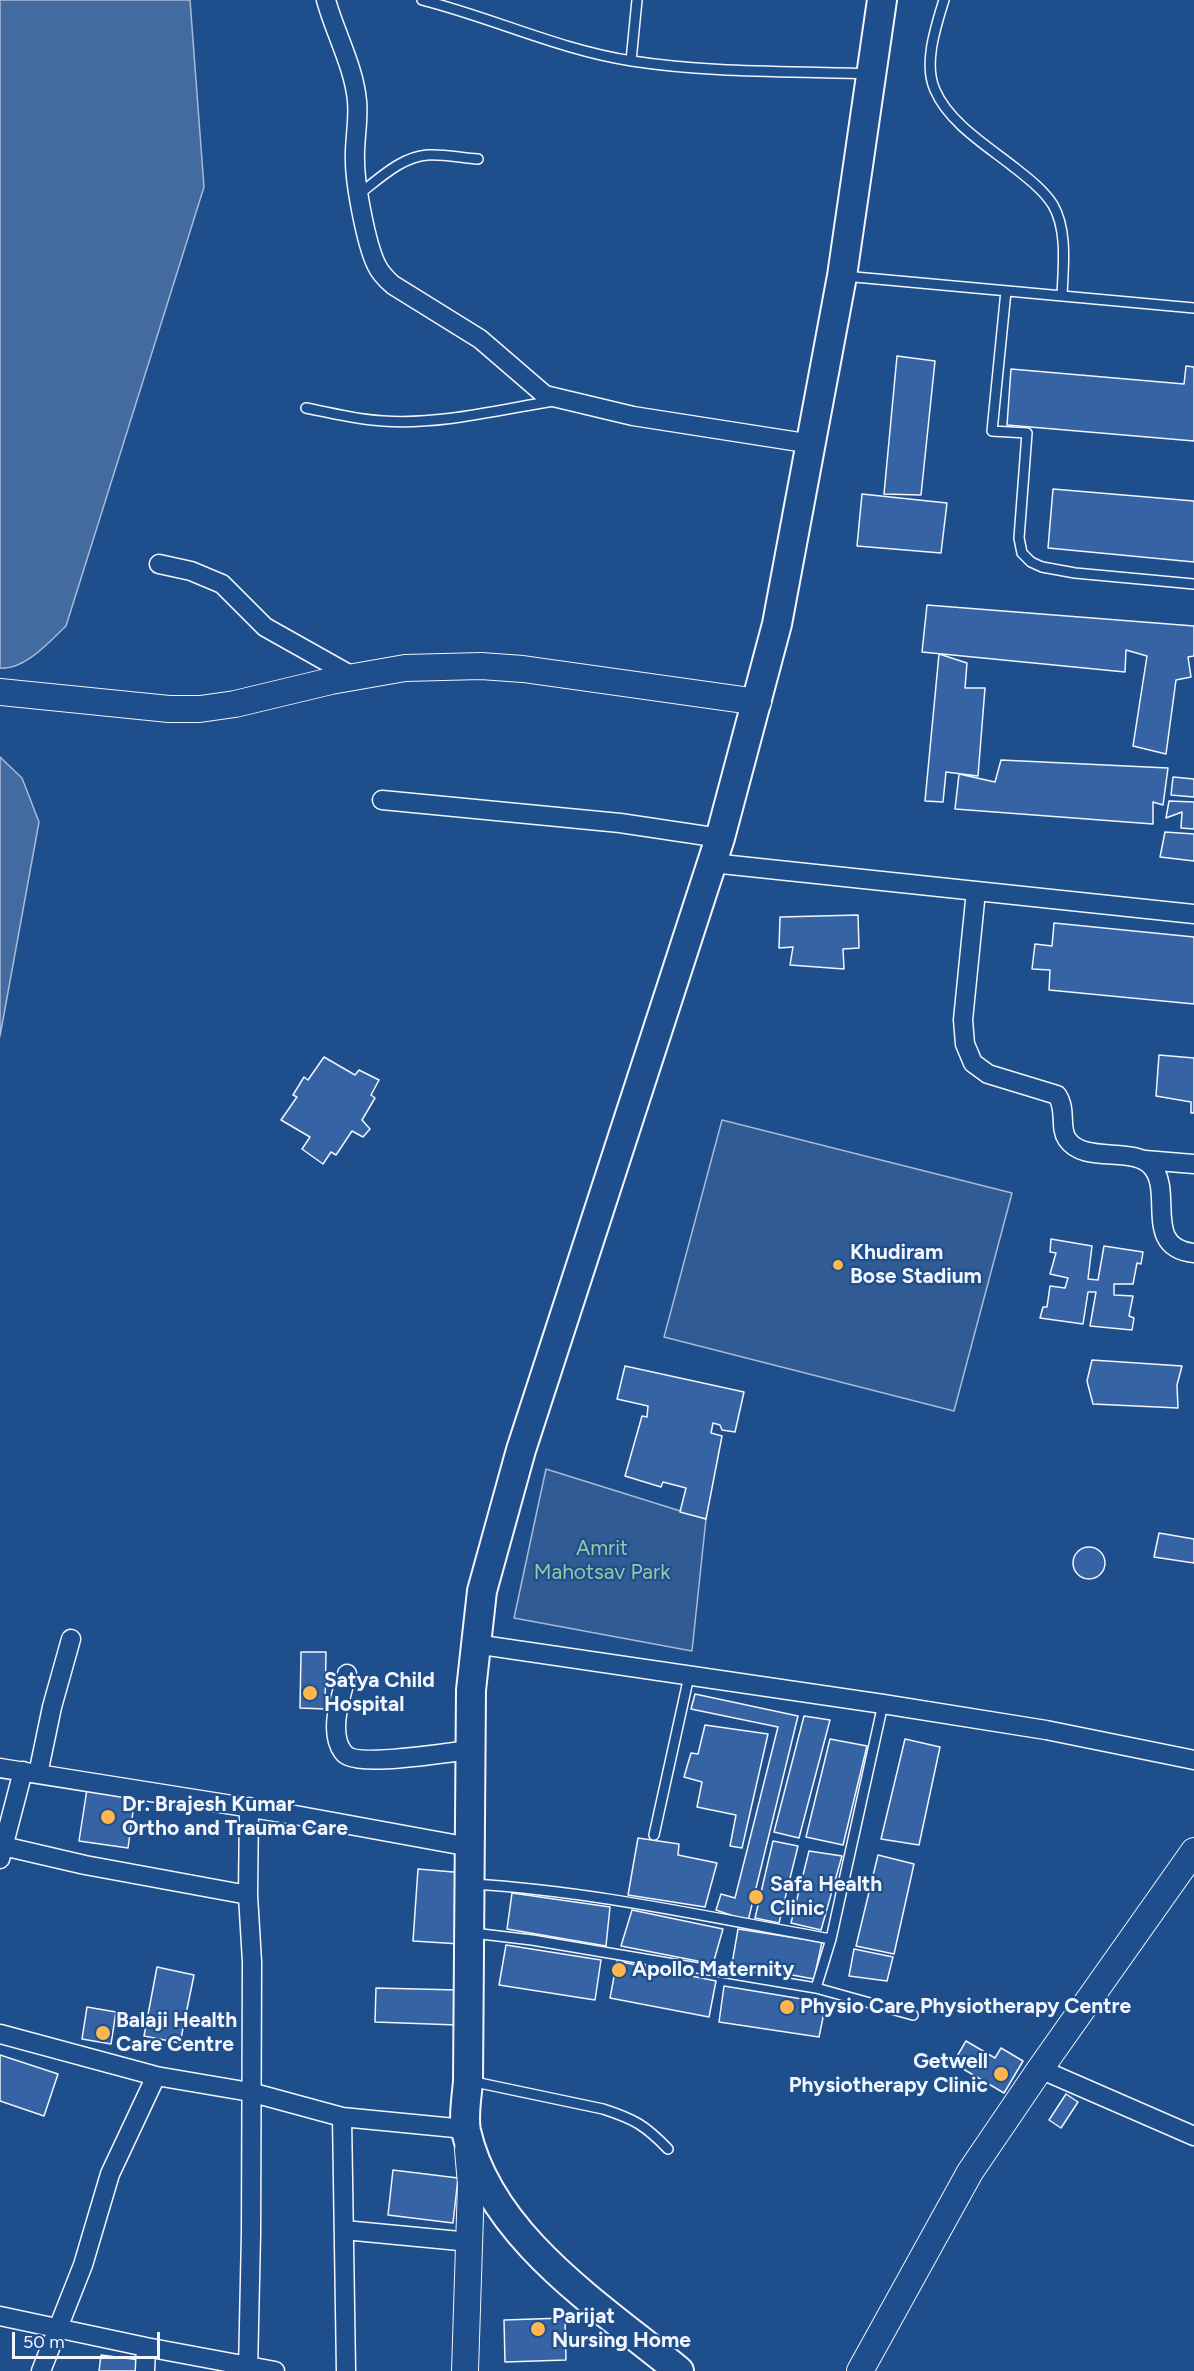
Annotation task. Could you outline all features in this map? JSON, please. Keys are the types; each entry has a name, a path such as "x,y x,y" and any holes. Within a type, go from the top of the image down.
{"main road":[{"path":"465,2371 471,2184 465,2129 468,2081 471,1690 482,1591 521,1450 716,851 758,702 777,624 842,276 882,0"},
{"path":"0,692 169,709 200,709 235,704 405,668 481,666 535,670 758,702"},
{"path":"860,2371 970,2172 1194,1851"},
{"path":"465,2129 477,2166 508,2220 532,2247 564,2276 679,2371"}],"street":[{"path":"326,0 357,99 358,117 354,159 371,248 382,275 415,300 480,339 545,395 558,400 633,416 812,444"},
{"path":"159,564 190,570 222,584 265,627 354,677"},
{"path":"382,800 620,823 716,851 976,891 1194,914"},
{"path":"976,891 963,1020 965,1044 973,1063 988,1074 1057,1095 1062,1103 1066,1138 1073,1145 1084,1150 1145,1160 1194,1164"},
{"path":"1145,1160 1153,1167 1158,1178 1161,1219 1165,1236 1176,1246 1194,1253"},
{"path":"71,1639 31,1773 2,1853 85,1865 248,1895"},
{"path":"475,1644 1065,1733 1194,1760"},
{"path":"347,1674 337,1732 339,1745 349,1758 387,1759 471,1750"},
{"path":"0,1768 249,1807 470,1847"},
{"path":"248,2369 252,1962 248,1895 249,1807"},
{"path":"0,2034 156,2076 250,2092 342,2117 465,2129"},
{"path":"1040,2069 1194,2136"},
{"path":"40,2371 83,2265 110,2174 156,2076"},
{"path":"342,2117 346,2371"},
{"path":"344,2230 470,2242"},
{"path":"0,2316 248,2369 275,2371"},
{"path":"145,2371 146,2347"}],"lane":[{"path":"422,0 580,50 632,61 685,67 871,74"},
{"path":"632,61 637,0"},
{"path":"944,0 932,47 930,68 934,89 958,121 1040,190 1053,206 1060,224 1063,250 1062,296"},
{"path":"359,194 402,163 415,158 427,155 478,159"},
{"path":"842,276 1194,308"},
{"path":"1006,291 992,431 1026,433 1019,522 1022,553 1031,562 1042,567 1075,573 1194,584"},
{"path":"306,408 358,419 414,422 558,400"},
{"path":"654,1835 689,1676"},
{"path":"816,1988 831,1939 883,1704"},
{"path":"469,1884 596,1896 831,1939"},
{"path":"469,1932 532,1940 816,1988 913,2015"},
{"path":"468,2081 603,2109 621,2115 638,2121 668,2149"}],"shaded area":[{"path":"0,0 190,0 204,187 66,626 27,660 9,668 0,668"},
{"path":"0,757 22,778 39,822 0,1036"},
{"name":"Khudiram Bose Stadium","path":"722,1120 1012,1193 954,1411 664,1337"},
{"name":"Amrit Mahotsav Park","path":"546,1469 706,1519 692,1651 514,1618"}],"building":[{"path":"897,356 935,361 921,495 884,494"},
{"path":"1186,366 1194,367 1194,441 1007,425 1011,369 1184,384"},
{"path":"1053,489 1194,501 1194,562 1048,548"},
{"path":"862,494 947,503 941,553 857,546"},
{"path":"927,605 1194,626 1194,656 1188,657 1191,677 1176,680 1166,754 1133,746 1147,656 1126,650 1125,672 922,652"},
{"path":"939,654 967,663 965,688 985,688 978,776 946,772 943,802 925,801"},
{"path":"1001,760 1168,768 1163,805 1153,802 1153,824 955,809 959,774 995,782"},
{"path":"1173,777 1194,779 1194,797 1171,795"},
{"path":"1169,801 1194,802 1194,829 1181,828 1182,812 1166,818"},
{"path":"1165,832 1194,834 1194,861 1160,857"},
{"path":"858,915 859,948 843,949 844,969 790,965 793,947 779,948 780,917"},
{"path":"1054,923 1194,937 1194,1004 1049,990 1050,970 1032,969 1035,944 1052,946"},
{"path":"1159,1055 1194,1058 1194,1113 1191,1113 1191,1102 1156,1096"},
{"path":"324,1057 355,1075 359,1070 379,1080 371,1095 375,1098 362,1120 370,1129 363,1137 352,1131 336,1155 331,1152 323,1164 302,1149 310,1137 281,1120 297,1097 293,1095 304,1077 308,1080"},
{"path":"1051,1239 1092,1246 1088,1279 1098,1280 1104,1246 1143,1252 1141,1264 1137,1263 1133,1284 1114,1284 1114,1295 1133,1296 1129,1316 1134,1318 1132,1330 1090,1326 1096,1292 1088,1292 1083,1324 1040,1318 1043,1307 1047,1307 1050,1286 1065,1288 1068,1278 1050,1274 1056,1253 1050,1252"},
{"path":"1092,1360 1182,1366 1177,1385 1178,1408 1093,1404 1087,1381"},
{"path":"625,1366 744,1392 735,1432 722,1430 720,1425 713,1423 711,1433 722,1436 706,1519 680,1512 686,1488 663,1482 661,1487 625,1476 642,1416 647,1417 648,1406 617,1399"},
{"path":"1159,1533 1194,1539 1194,1563 1154,1557"},
{"path":"1089,1547 1101,1551 1105,1563 1101,1575 1089,1579 1077,1575 1073,1563 1077,1551"},
{"path":"301,1652 326,1652 325,1709 300,1708"},
{"path":"695,1694 798,1716 748,1921 716,1910 721,1894 735,1898 778,1727 691,1709"},
{"path":"804,1716 830,1720 799,1838 774,1832"},
{"path":"705,1725 768,1734 742,1848 730,1846 736,1815 697,1807 702,1782 684,1777 691,1753 698,1754"},
{"path":"830,1739 867,1746 843,1845 806,1837"},
{"path":"905,1739 940,1747 919,1845 881,1839"},
{"path":"87,1789 135,1797 128,1848 79,1841"},
{"path":"638,1838 679,1844 678,1855 717,1863 705,1907 628,1895"},
{"path":"773,1841 798,1846 779,1923 755,1918"},
{"path":"809,1851 842,1856 821,1930 791,1923"},
{"path":"878,1855 914,1864 894,1954 856,1946"},
{"path":"418,1869 465,1873 460,1944 413,1941"},
{"path":"512,1893 610,1907 606,1946 507,1929"},
{"path":"632,1910 723,1929 713,1964 621,1946"},
{"path":"738,1929 822,1942 814,1979 732,1964"},
{"path":"506,1945 601,1960 595,2000 499,1985"},
{"path":"854,1949 893,1957 887,1981 849,1976"},
{"path":"617,1961 716,1981 709,2017 610,1998"},
{"path":"157,1967 194,1975 180,2043 144,2036"},
{"path":"724,1986 826,2003 819,2037 719,2022"},
{"path":"376,1988 458,1990 457,2025 375,2022"},
{"path":"87,2007 116,2012 111,2044 82,2039"},
{"path":"966,2041 995,2058 1001,2048 1023,2061 1004,2093 953,2063"},
{"path":"0,2055 58,2074 44,2116 0,2101"},
{"path":"1066,2094 1078,2102 1061,2128 1049,2120"},
{"path":"393,2170 458,2178 453,2223 388,2215"},
{"path":"565,2318 566,2360 505,2362 504,2320"},
{"path":"101,2355 140,2360 139,2371 99,2371"}],"place":[{"name":"Khudiram Bose Stadium","path":"838,1265"},
{"name":"Satya Child Hospital","path":"310,1693"},
{"name":"Dr. Brajesh Kumar Ortho and Trauma Care","path":"108,1817"},
{"name":"Safa Health Clinic","path":"756,1897"},
{"name":"Apollo Maternity","path":"619,1970"},
{"name":"Physio Care Physiotherapy Centre","path":"787,2007"},
{"name":"Balaji Health Care Centre","path":"103,2033"},
{"name":"Getwell Physiotherapy Clinic","path":"1001,2074"},
{"name":"Parijat Nursing Home","path":"538,2329"}]}
